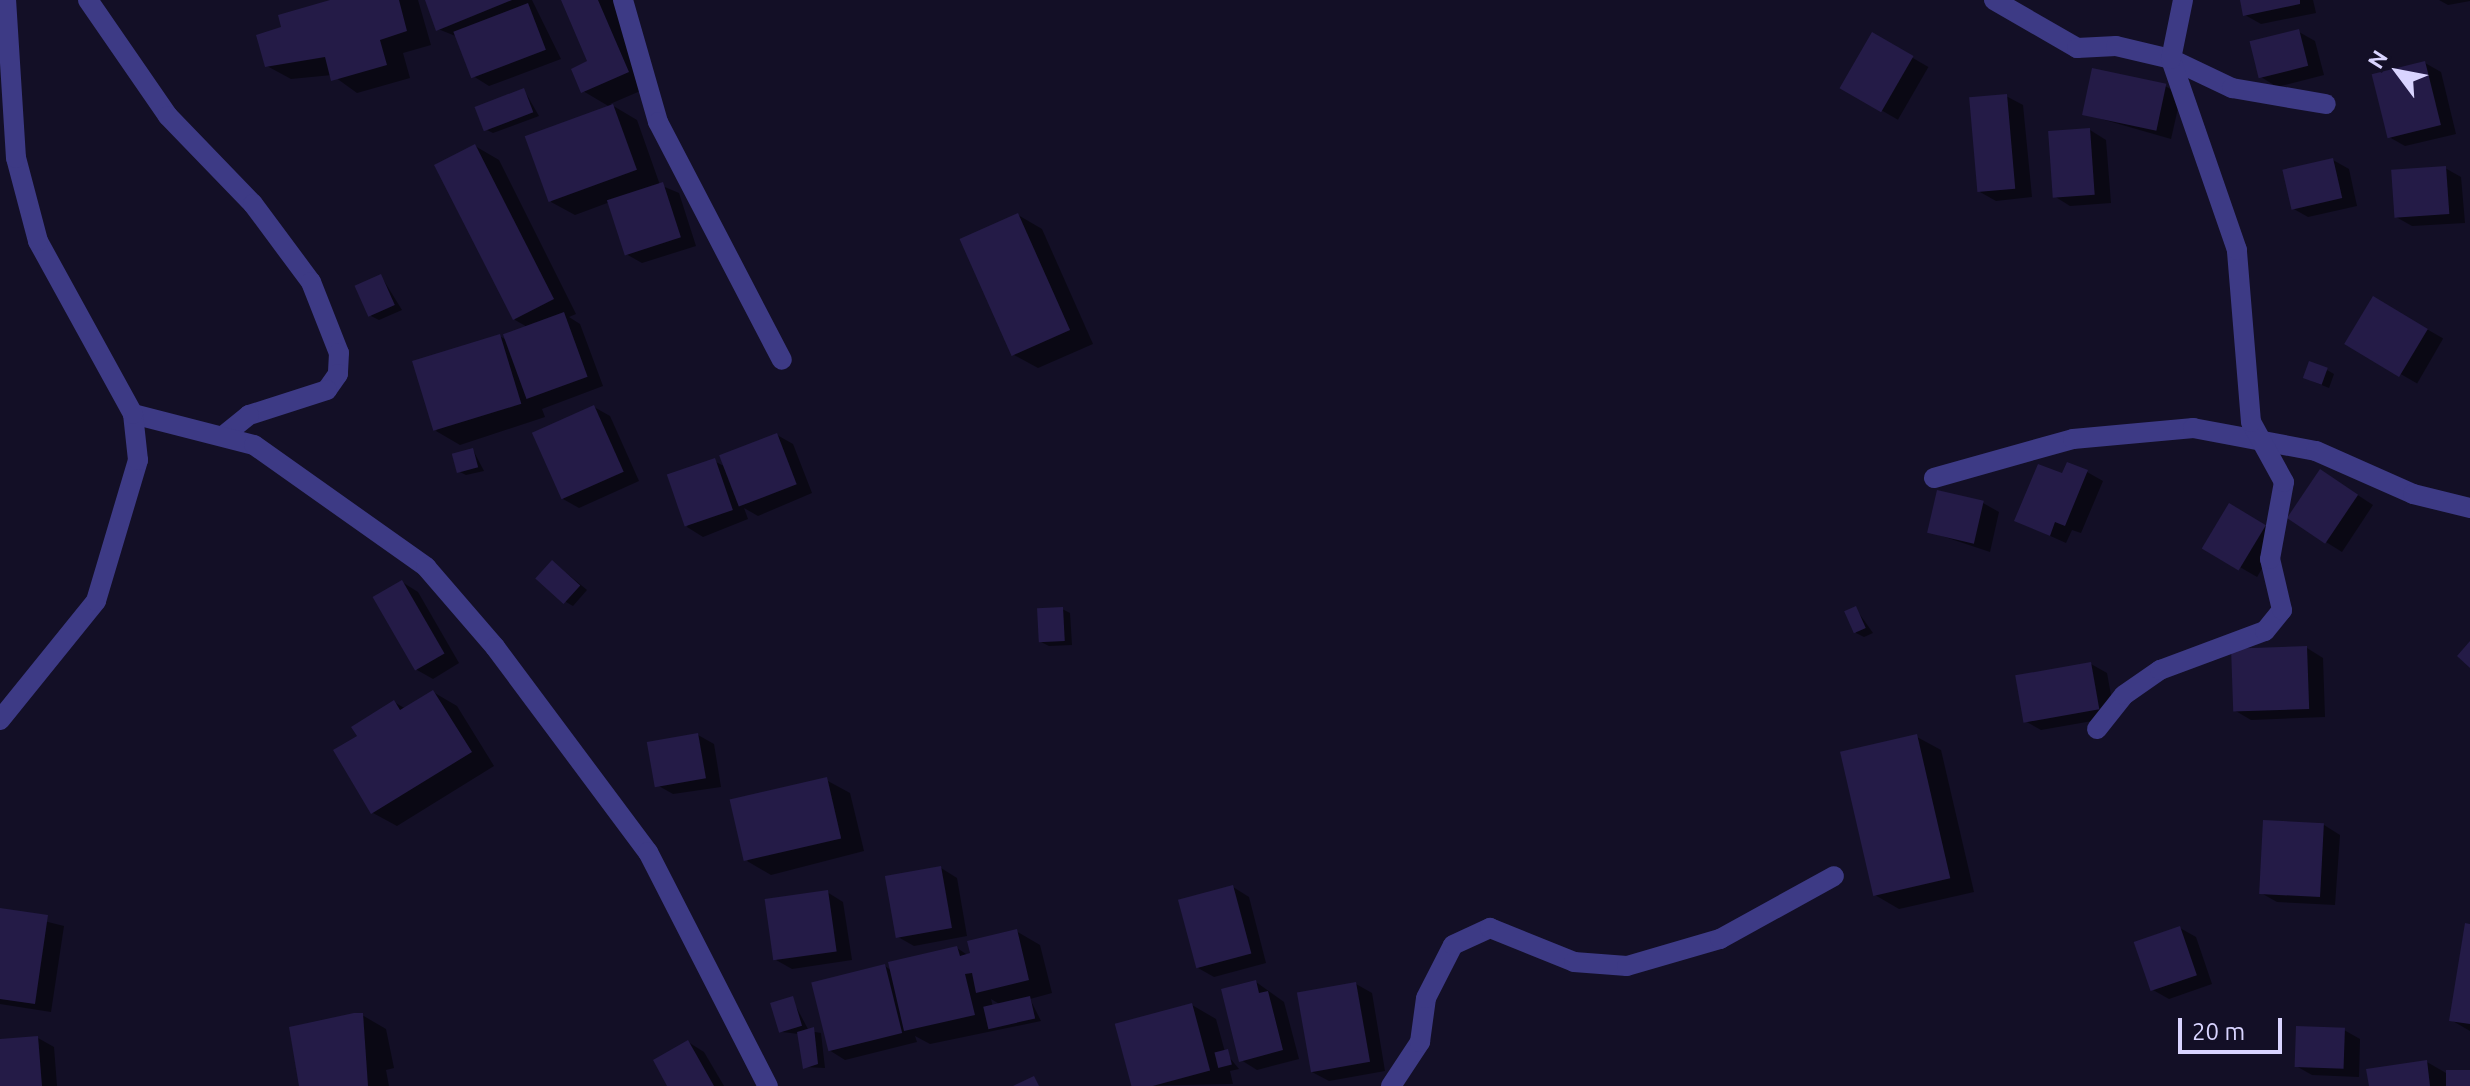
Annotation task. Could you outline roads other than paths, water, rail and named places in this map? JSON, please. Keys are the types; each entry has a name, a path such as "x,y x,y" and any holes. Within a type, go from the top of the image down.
{"street":[{"path":"0,720 96,601 138,460 133,414 38,241 16,158 6,0"},
{"path":"88,0 168,116 253,204 311,282 339,353 338,374 327,390 249,415 223,436"},
{"path":"623,0 658,122 782,360"},
{"path":"1994,0 2077,48 2116,46 2171,59 2232,88 2326,104"},
{"path":"2097,729 2124,695 2160,670 2265,631 2282,610 2270,559 2284,482 2259,443 2237,250 2171,59 2183,0"},
{"path":"133,414 223,436 297,471 426,567 495,647 648,852 768,1086"},
{"path":"1934,478 2073,439 2152,427 2316,451 2413,494 2470,508"},
{"path":"1391,1086 1420,1042 1426,998 1453,945 1490,928 1574,962 1627,966 1720,939 1834,876"}]}
